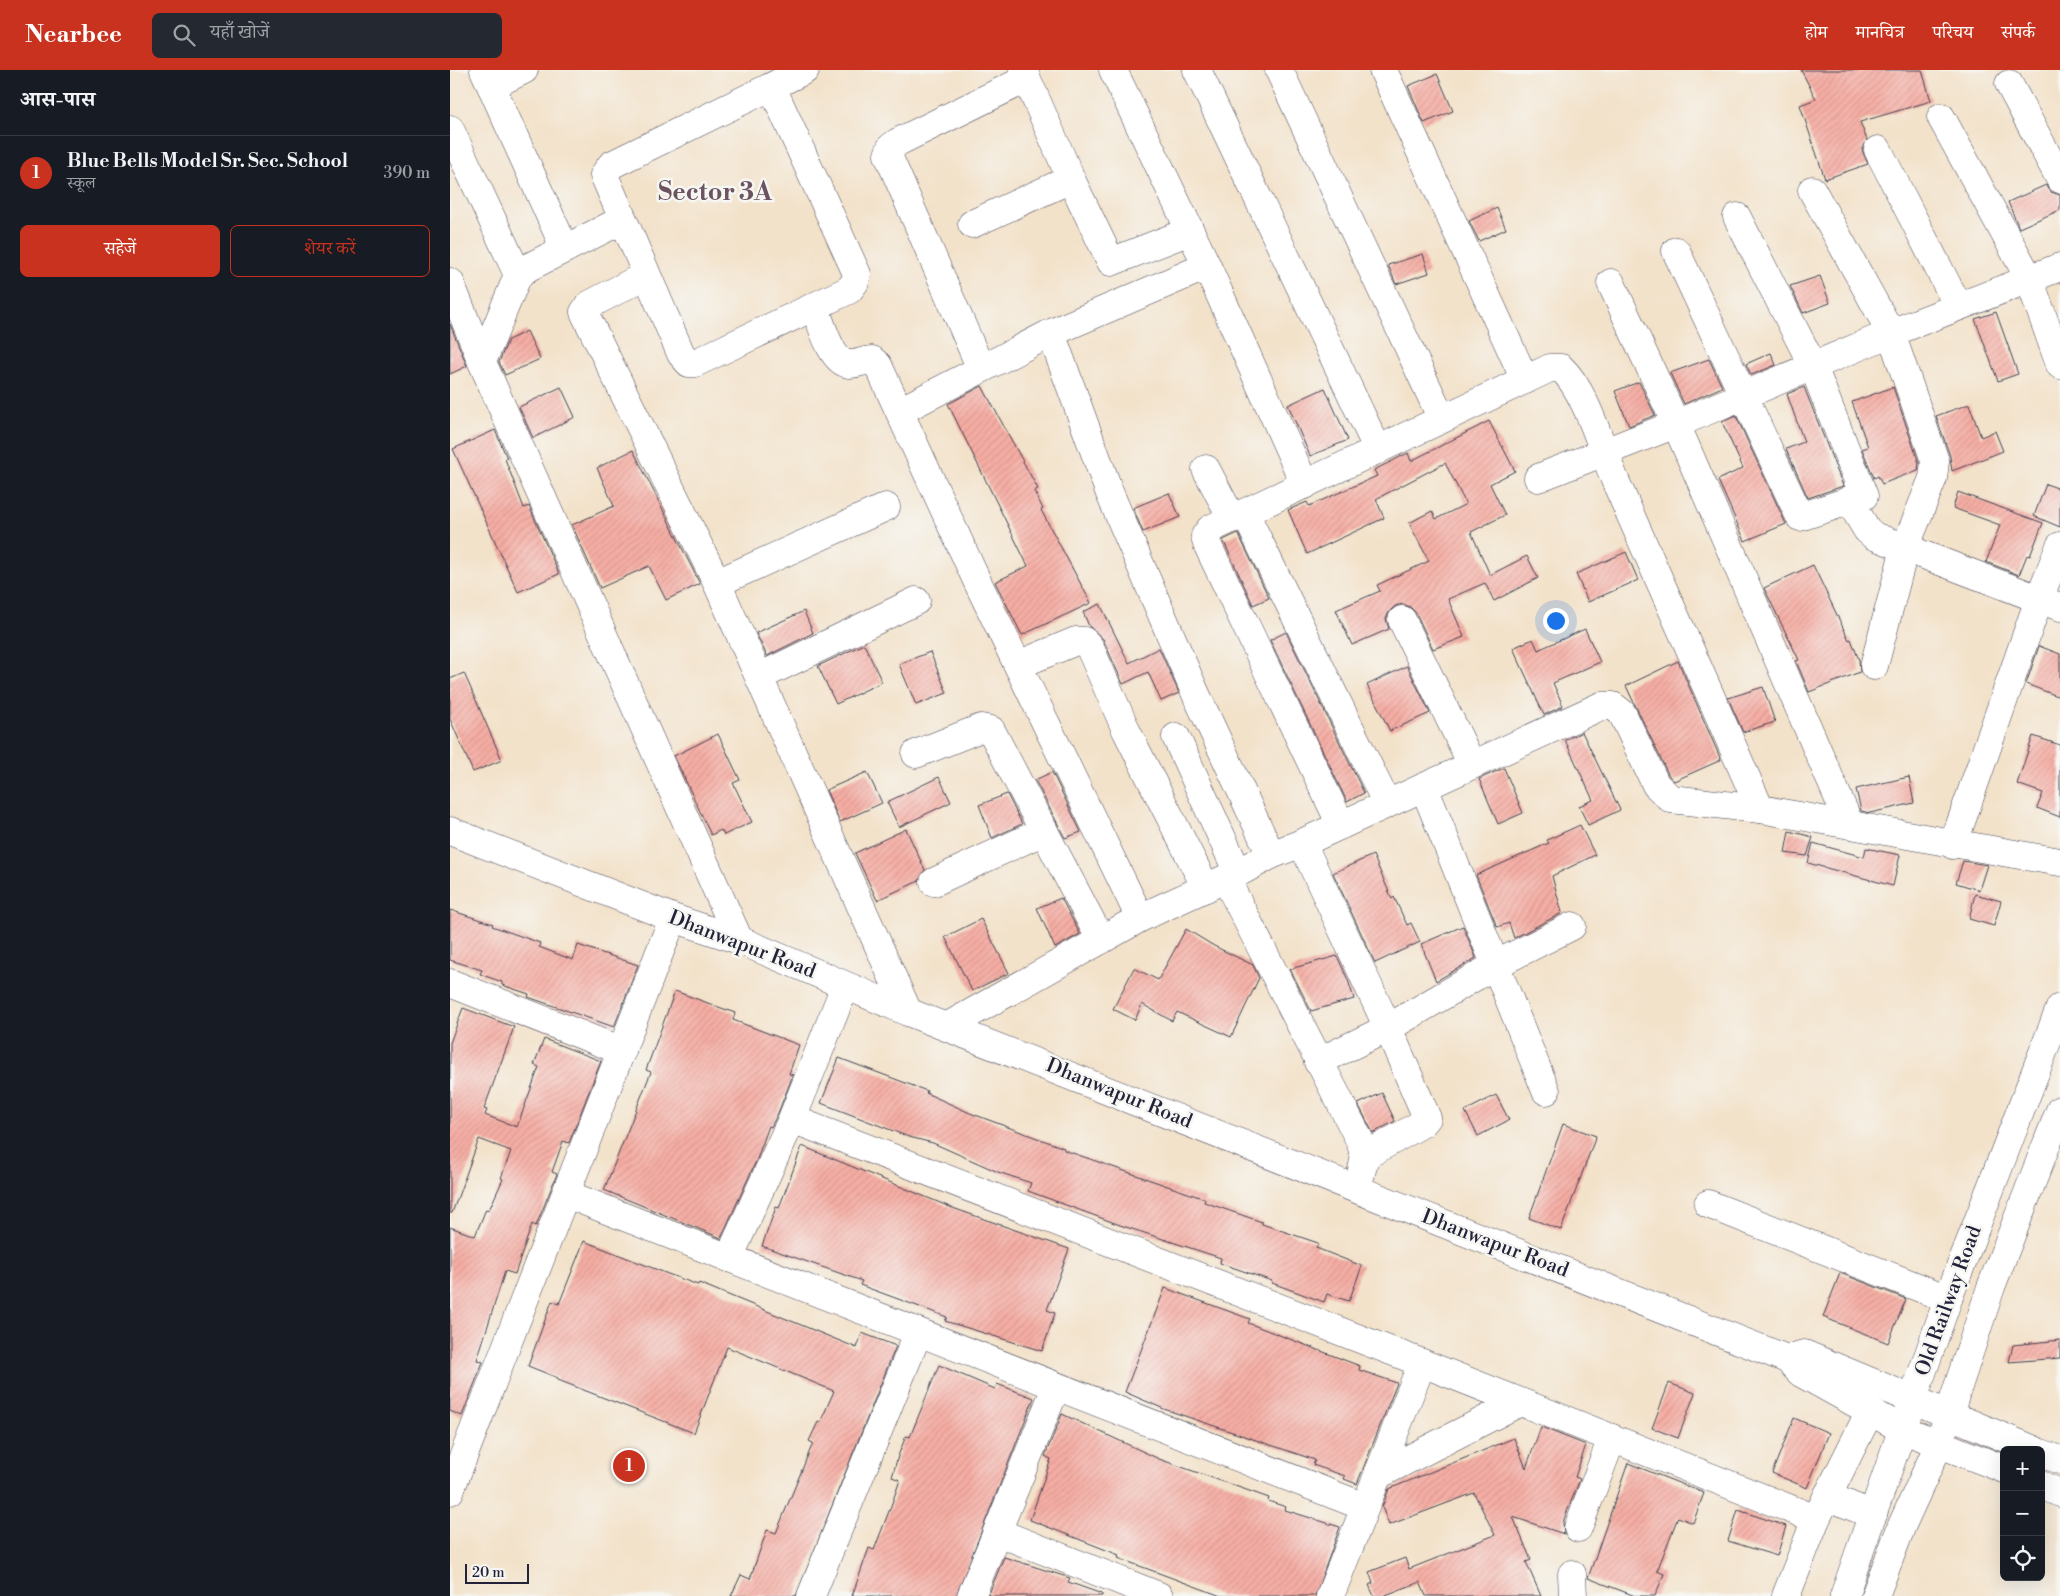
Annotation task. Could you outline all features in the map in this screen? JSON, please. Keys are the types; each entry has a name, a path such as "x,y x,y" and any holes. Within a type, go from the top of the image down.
{"street":[{"path":"524,70 487,78 565,249"},
{"path":"772,87 857,274 855,282 849,290 815,307 695,363 689,363 681,354 622,220 605,180 606,169 806,70"},
{"path":"1114,70 1207,266 1305,485"},
{"path":"1197,70 1378,450"},
{"path":"1279,70 1442,420"},
{"path":"1383,70 1524,380"},
{"path":"981,368 888,155 891,147 898,142 1025,74 1071,179 1111,262 1190,231"},
{"path":"2009,84 2060,179"},
{"path":"1942,117 2029,278 2060,365"},
{"path":"450,129 518,275"},
{"path":"1878,150 1958,306"},
{"path":"972,224 1071,179"},
{"path":"1812,190 1891,333 1934,461 1933,478 1905,548 1874,666"},
{"path":"1676,250 1800,517 1864,496 1813,366 1737,217"},
{"path":"482,362 518,275 622,220"},
{"path":"900,411 1051,333 1207,266"},
{"path":"1538,478 1676,424 1891,333 2060,267"},
{"path":"646,275 589,305 584,312 717,583 908,1012"},
{"path":"450,282 456,313 482,362 739,940"},
{"path":"1611,283 1676,424 1850,825"},
{"path":"815,307 834,355 842,362 851,365 872,360 878,364 1018,665 1140,918"},
{"path":"1051,333 1114,503 1195,692 1271,855"},
{"path":"1342,826 1207,544 1206,536 1210,529 1550,368 1561,368 1571,377 1578,390 1603,453 1760,809"},
{"path":"1206,469 1239,516 1387,804"},
{"path":"1849,500 1867,530 1874,536 2049,604"},
{"path":"717,583 886,507"},
{"path":"1953,845 2049,604 2060,546"},
{"path":"759,677 916,601"},
{"path":"1402,620 1472,765"},
{"path":"1018,665 1076,641 1084,641 1089,646 1127,732 1223,880 1365,1156 1357,1190"},
{"path":"948,1026 1140,918 1223,880 1271,855 1342,826 1601,706 1613,706 1622,713 1656,785 1671,799 1760,809 1953,845 2060,862"},
{"path":"916,754 981,728 991,730 1101,940"},
{"path":"1176,737 1223,880"},
{"path":"1424,787 1497,964 1546,1091"},
{"name":"Dhanwapur Road","path":"450,831 674,918 739,940 908,1012 948,1026 1357,1190 1788,1358 1801,1373 1904,1430 2000,1467"},
{"path":"934,882 1044,831"},
{"path":"1302,843 1388,1028 1427,1118 1423,1123 1365,1156"},
{"path":"450,1491 460,1434 566,1194 674,918"},
{"path":"1318,1062 1388,1028 1497,964 1572,926"},
{"path":"450,983 622,1051"},
{"path":"729,1258 792,1118 845,986"},
{"name":"Old Railway Road","path":"1844,1596 1904,1430 1912,1399 1948,1299 2060,1008"},
{"name":"Old Railway Road","path":"1876,1596 1902,1525 1939,1444 1991,1287 2060,1110"},
{"path":"792,1118 1612,1438 1822,1507 1873,1515"},
{"path":"566,1194 1365,1507"},
{"path":"1708,1204 1948,1299"},
{"path":"811,1596 918,1332"},
{"name":"Dhanwapur Road","path":"1788,1358 1804,1354 2025,1446"},
{"path":"1330,1596 1422,1363"},
{"path":"971,1596 1056,1387"},
{"path":"1378,1475 1520,1402"},
{"path":"1786,1596 1822,1507 1870,1411"},
{"path":"1578,1528 1612,1438"},
{"path":"2045,1454 2060,1460"},
{"path":"2045,1487 2060,1493"},
{"path":"997,1532 1159,1596"}],"building":[{"path":"1801,70 1922,70 1931,101 1860,122 1867,140 1862,150 1868,164 1825,179 1800,105 1816,99"},
{"path":"1437,74 1453,111 1424,123 1408,86"},
{"path":"2046,185 2051,192 2060,195 2060,210 2019,228 2008,202"},
{"path":"1497,208 1506,229 1479,241 1469,221"},
{"path":"1423,254 1429,273 1396,284 1388,265"},
{"path":"1820,276 1830,303 1803,313 1790,286"},
{"path":"1996,312 2018,374 1998,381 1975,319"},
{"path":"450,324 467,366 450,374"},
{"path":"527,331 540,359 505,375 499,362 508,340"},
{"path":"1771,353 1776,365 1751,375 1746,364"},
{"path":"1709,359 1722,387 1684,404 1670,373"},
{"path":"1639,382 1655,415 1629,426 1615,391"},
{"path":"982,386 1038,489 1034,491 1043,509 1041,510 1091,603 1022,635 995,582 1028,566 948,404"},
{"path":"561,387 575,417 533,438 519,407"},
{"path":"1804,387 1843,486 1808,498 1786,449 1804,442 1787,394"},
{"path":"1893,387 1919,463 1918,470 1882,484 1878,476 1874,478 1862,449 1868,447 1852,402"},
{"path":"1325,388 1348,440 1310,456 1288,405"},
{"path":"1969,404 1981,437 1995,431 2003,451 1952,471 1950,456 1936,416"},
{"path":"1736,416 1786,524 1745,541 1718,480 1743,468 1722,422"},
{"path":"1489,421 1515,471 1490,484 1505,515 1471,532 1490,575 1527,556 1538,578 1494,601 1485,583 1448,599 1464,637 1433,649 1416,613 1410,607 1403,604 1395,606 1389,612 1386,619 1389,629 1352,645 1336,610 1380,591 1377,585 1429,561 1409,523 1432,511 1436,519 1466,504 1445,463 1376,499 1384,518 1307,554 1288,510 1307,502 1309,506 1377,476 1374,470 1408,453 1411,461"},
{"path":"495,430 524,508 529,506 559,574 518,592 453,449"},
{"path":"633,450 700,584 666,600 649,566 600,588 572,525 614,506 597,468"},
{"path":"2046,484 2060,489 2060,527 2034,516"},
{"path":"1958,492 2043,523 2030,556 2027,555 2019,575 1986,562 2000,525 1953,508"},
{"path":"1169,493 1180,517 1143,532 1133,508"},
{"path":"1238,533 1269,598 1253,605 1223,540"},
{"path":"1626,552 1638,580 1588,602 1576,574"},
{"path":"1813,565 1849,640 1851,639 1859,660 1860,672 1809,692 1796,661 1799,660 1764,588"},
{"path":"1100,604 1129,663 1159,648 1179,693 1161,701 1148,672 1123,684 1103,639 1089,626 1083,612"},
{"path":"804,611 813,633 767,656 756,633"},
{"path":"1585,629 1600,662 1553,683 1563,706 1544,715 1513,648 1533,639 1538,650"},
{"path":"1286,632 1364,793 1347,802 1270,640"},
{"path":"864,644 882,682 836,704 818,666"},
{"path":"2039,646 2060,654 2060,697 2026,684"},
{"path":"930,652 947,693 916,705 899,664"},
{"path":"1678,661 1721,760 1674,781 1669,776 1626,686"},
{"path":"1407,666 1430,713 1390,731 1367,685"},
{"path":"464,673 502,760 473,772 450,719 450,679"},
{"path":"1763,687 1775,722 1743,732 1728,698"},
{"path":"1582,732 1620,810 1588,825 1579,806 1593,800 1565,740"},
{"path":"718,734 740,780 733,783 752,822 724,835 721,830 711,835 674,756"},
{"path":"2033,736 2060,745 2060,817 2037,808 2043,793 2017,784"},
{"path":"1504,768 1523,813 1498,824 1479,779"},
{"path":"867,772 882,803 840,822 826,790"},
{"path":"1052,772 1081,832 1065,838 1035,780"},
{"path":"939,777 951,802 899,827 887,802"},
{"path":"1909,777 1914,803 1870,813 1861,811 1856,789"},
{"path":"1007,794 1022,824 992,838 979,805"},
{"path":"1580,825 1595,855 1552,876 1562,913 1514,938 1509,923 1497,927 1476,875 1549,843 1547,840"},
{"path":"906,829 925,870 919,881 877,900 855,853"},
{"path":"1789,831 1813,837 1807,856 1785,853"},
{"path":"1813,843 1864,857 1866,848 1900,855 1893,886 1808,863"},
{"path":"1373,855 1392,899 1394,897 1407,925 1411,923 1420,942 1375,963 1333,873"},
{"path":"1963,861 1987,865 1979,890 1956,883"},
{"path":"1975,894 2001,901 1994,926 1969,919"},
{"path":"1061,898 1080,934 1055,948 1037,908"},
{"path":"450,910 493,924 492,926 540,943 539,947 573,960 578,945 638,965 614,1027 528,997 529,994 502,985 502,982 480,974 482,970 450,960"},
{"path":"981,919 1009,973 972,991 945,937"},
{"path":"1463,926 1476,958 1436,981 1421,944"},
{"path":"1186,929 1214,946 1253,965 1259,978 1231,1037 1177,1012 1172,1021 1142,1004 1135,1020 1113,1009 1134,968 1158,980"},
{"path":"1337,956 1354,999 1311,1011 1290,969"},
{"path":"675,991 735,1013 733,1020 799,1045 789,1074 793,1075 778,1113 771,1127 769,1126 757,1159 721,1238 604,1190 651,1072 646,1070"},
{"path":"463,1008 514,1027 484,1109 487,1110 485,1115 517,1127 539,1067 534,1065 544,1039 601,1061 569,1143 563,1141 552,1172 557,1174 536,1226 532,1224 515,1274 505,1271 477,1360 483,1362 462,1416 450,1411 450,1227 475,1236 486,1209 489,1210 503,1179 501,1178 511,1151 479,1139 452,1213 450,1213 450,1043"},
{"path":"839,1058 927,1091 926,1093 970,1113 1064,1148 1064,1150 1205,1199 1204,1202 1318,1243 1316,1248 1362,1266 1349,1301 1327,1294 1324,1302 1272,1283 1272,1281 1220,1263 1221,1258 1120,1225 1028,1191 1031,1183 998,1172 933,1143 909,1137 821,1103"},
{"path":"1382,1093 1395,1121 1373,1133 1358,1104"},
{"path":"1496,1095 1509,1120 1478,1136 1465,1111"},
{"path":"1563,1124 1596,1136 1561,1230 1529,1218"},
{"path":"802,1146 950,1207 1069,1249 1047,1310 1055,1313 1042,1351 945,1321 947,1317 860,1285 862,1281 762,1246 776,1207 779,1208"},
{"path":"584,1241 698,1285 699,1283 857,1348 862,1333 896,1346 796,1596 731,1596 741,1575 750,1579 767,1530 776,1533 813,1443 809,1441 818,1422 820,1423 834,1391 727,1347 694,1433 558,1380 558,1378 528,1366 552,1301 559,1304"},
{"path":"1840,1273 1906,1299 1888,1343 1823,1317"},
{"path":"1165,1288 1250,1319 1248,1323 1360,1366 1359,1370 1397,1383 1357,1484 1344,1479 1345,1476 1313,1465 1315,1460 1164,1409 1125,1392"},
{"path":"2060,1340 2060,1358 2009,1362 2013,1345"},
{"path":"939,1365 995,1389 997,1384 1034,1398 956,1596 852,1596 869,1548 874,1550 900,1480 892,1477 898,1456 906,1436 910,1437"},
{"path":"1669,1383 1695,1393 1678,1438 1652,1428"},
{"path":"1062,1414 1159,1459 1269,1498 1268,1501 1286,1507 1285,1510 1340,1527 1315,1596 1221,1596 1118,1558 1119,1555 1030,1520 1051,1459 1045,1456"},
{"path":"1794,1418 1829,1433 1807,1488 1772,1473"},
{"path":"1541,1427 1586,1445 1575,1477 1580,1479 1563,1522 1564,1534 1513,1517 1531,1560 1526,1562 1541,1596 1426,1596 1420,1582 1383,1596 1374,1596 1369,1585 1373,1583 1369,1572 1405,1558 1409,1569 1495,1535 1474,1493 1389,1525 1382,1507 1389,1489 1514,1438 1526,1468"},
{"path":"1628,1463 1704,1493 1693,1523 1678,1517 1657,1571 1664,1574 1655,1596 1635,1596 1588,1578"},
{"path":"1738,1510 1786,1526 1777,1556 1728,1541"},
{"path":"1004,1557 1070,1578 1068,1582 1102,1594 1102,1596 988,1596"}],"place":[{"name":"Blue Bells Model Sr. Sec. School","path":"629,1466"}],"district":[{"name":"Sector 3A","path":"715,192"}]}
